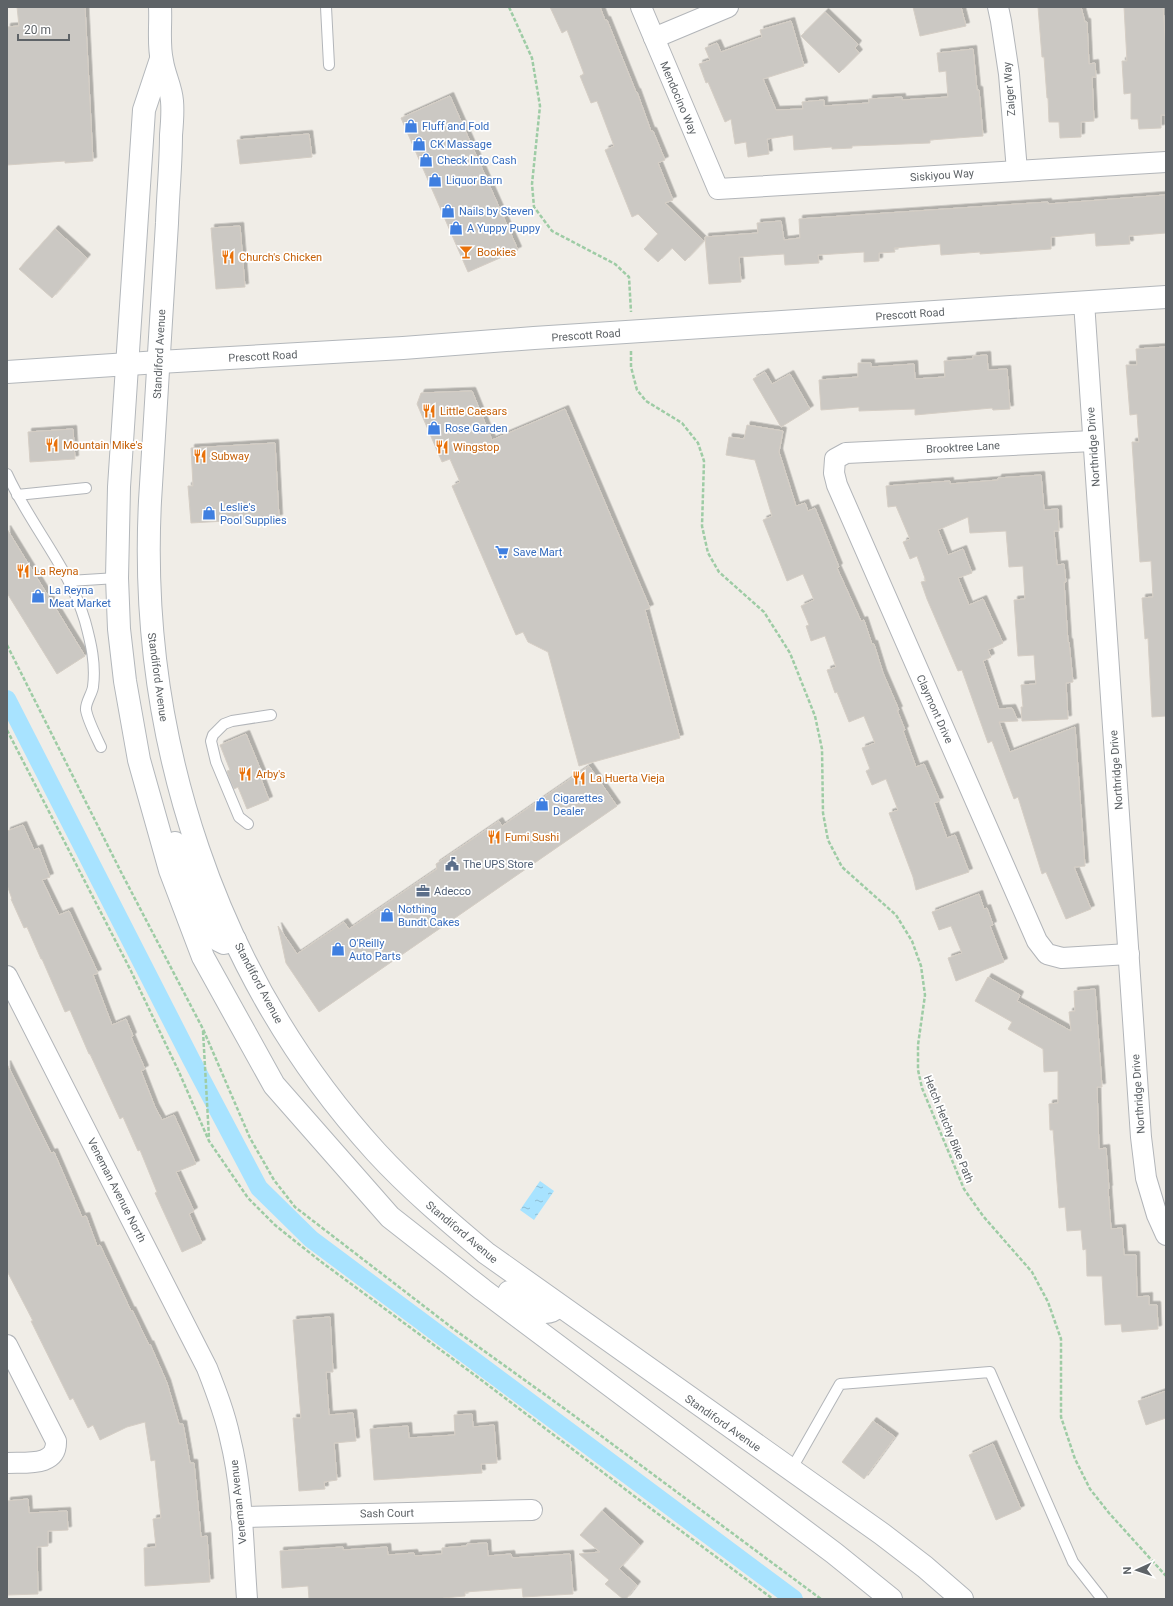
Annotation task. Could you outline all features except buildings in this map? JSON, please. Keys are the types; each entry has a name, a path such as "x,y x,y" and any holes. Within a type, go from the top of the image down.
{"main road":[{"name":"Standiford Avenue","path":"160,7 161,59 172,99 171,158 150,502 148,568 150,616 157,684 172,760 187,818 208,877 235,940 258,985 297,1050 344,1113 376,1151 431,1206 486,1253 558,1306 882,1534 924,1566 962,1599"},
{"name":"Standiford Avenue","path":"161,59 144,110 119,487 117,578 118,629 125,681 139,760 170,870 203,957 274,1085 390,1217 424,1242 483,1290 834,1553 891,1599"},
{"name":"Prescott Road","path":"7,372 403,348 534,338 1166,297"},
{"path":"150,801 165,818 203,909 218,940 224,943 235,940"},
{"path":"424,1242 457,1254 525,1304 536,1310 546,1312 551,1311 558,1306"}],"street":[{"name":"Mendocino Way","path":"640,7 718,190"},
{"path":"654,38 728,7"},
{"name":"Zaiger Way","path":"998,7 1009,74 1017,171"},
{"name":"Siskiyou Way","path":"718,190 1166,162"},
{"name":"Northridge Drive","path":"1084,302 1141,1129 1146,1178 1157,1215 1166,1235"},
{"name":"Brooktree Lane","path":"835,459 846,453 857,452 1093,441"},
{"name":"Claymont Drive","path":"835,459 834,473 837,485 1037,941 1047,954 1062,958 1129,954"},
{"name":"Veneman Avenue North","path":"7,976 207,1368 221,1406"},
{"path":"7,1345 56,1441 55,1452 49,1458 42,1461 7,1463"},
{"name":"Veneman Avenue","path":"221,1406 230,1438 237,1473 246,1599"},
{"name":"Sash Court","path":"241,1516 532,1510"}],"lane":[{"path":"326,7 329,65"},
{"path":"7,474 17,495 69,580 78,600 90,641 94,668 92,688 86,709 101,747"},
{"path":"17,495 86,488"},
{"path":"69,580 117,578"},
{"path":"248,824 239,817 216,762 211,741 213,735 224,724 232,721 271,715"},
{"path":"790,1470 840,1384 990,1372 1073,1562 1102,1599"}],"path":[{"path":"510,7 532,58 540,106 532,184 534,207 552,231 615,264 629,277 631,300"},
{"name":"Hetch Hetchy Bike Path","path":"631,367 637,390 646,401 682,423 698,443 704,460 702,526 708,553 719,572 764,612 790,653 815,716 822,748 823,813 828,840 842,867 896,915 912,941 921,966 925,995 918,1045 918,1070 922,1088 964,1189 983,1216 1032,1272 1048,1302 1061,1339 1061,1417 1075,1459 1090,1489 1166,1576"},
{"path":"7,645 121,872 203,1028 250,1138 274,1180 295,1207 455,1330 565,1409 703,1513 821,1599"},
{"path":"7,730 131,971 179,1072 209,1141 248,1198 275,1225 320,1261 773,1599"},
{"path":"203,1028 209,1141"}],"water":[{"path":"540,1181 554,1191 534,1220 520,1210"}],"waterway":[{"path":"7,699 192,1061 259,1188 311,1239 794,1599"}],"place":[{"name":"Fluff and Fold","path":"411,126"},
{"name":"CK Massage","path":"419,144"},
{"name":"Check Into Cash","path":"426,160"},
{"name":"Liquor Barn","path":"435,180"},
{"name":"Nails by Steven","path":"448,211"},
{"name":"A Yuppy Puppy","path":"456,228"},
{"name":"Bookies","path":"466,252"},
{"name":"Church's Chicken","path":"228,257"},
{"name":"Little Caesars","path":"429,411"},
{"name":"Rose Garden","path":"434,428"},
{"name":"Mountain Mike's","path":"52,445"},
{"name":"Wingstop","path":"442,447"},
{"name":"Subway","path":"200,456"},
{"name":"Leslie's Pool Supplies","path":"209,513"},
{"name":"Save Mart","path":"502,552"},
{"name":"La Reyna","path":"23,571"},
{"name":"La Reyna Meat Market","path":"38,596"},
{"name":"Arby's","path":"245,774"},
{"name":"La Huerta Vieja","path":"579,778"},
{"name":"Cigarettes Dealer","path":"542,804"},
{"name":"Fumi Sushi","path":"494,837"},
{"name":"The UPS Store","path":"452,864"},
{"name":"Adecco","path":"423,891"},
{"name":"Nothing Bundt Cakes","path":"387,915"},
{"name":"O'Reilly Auto Parts","path":"338,949"}]}
